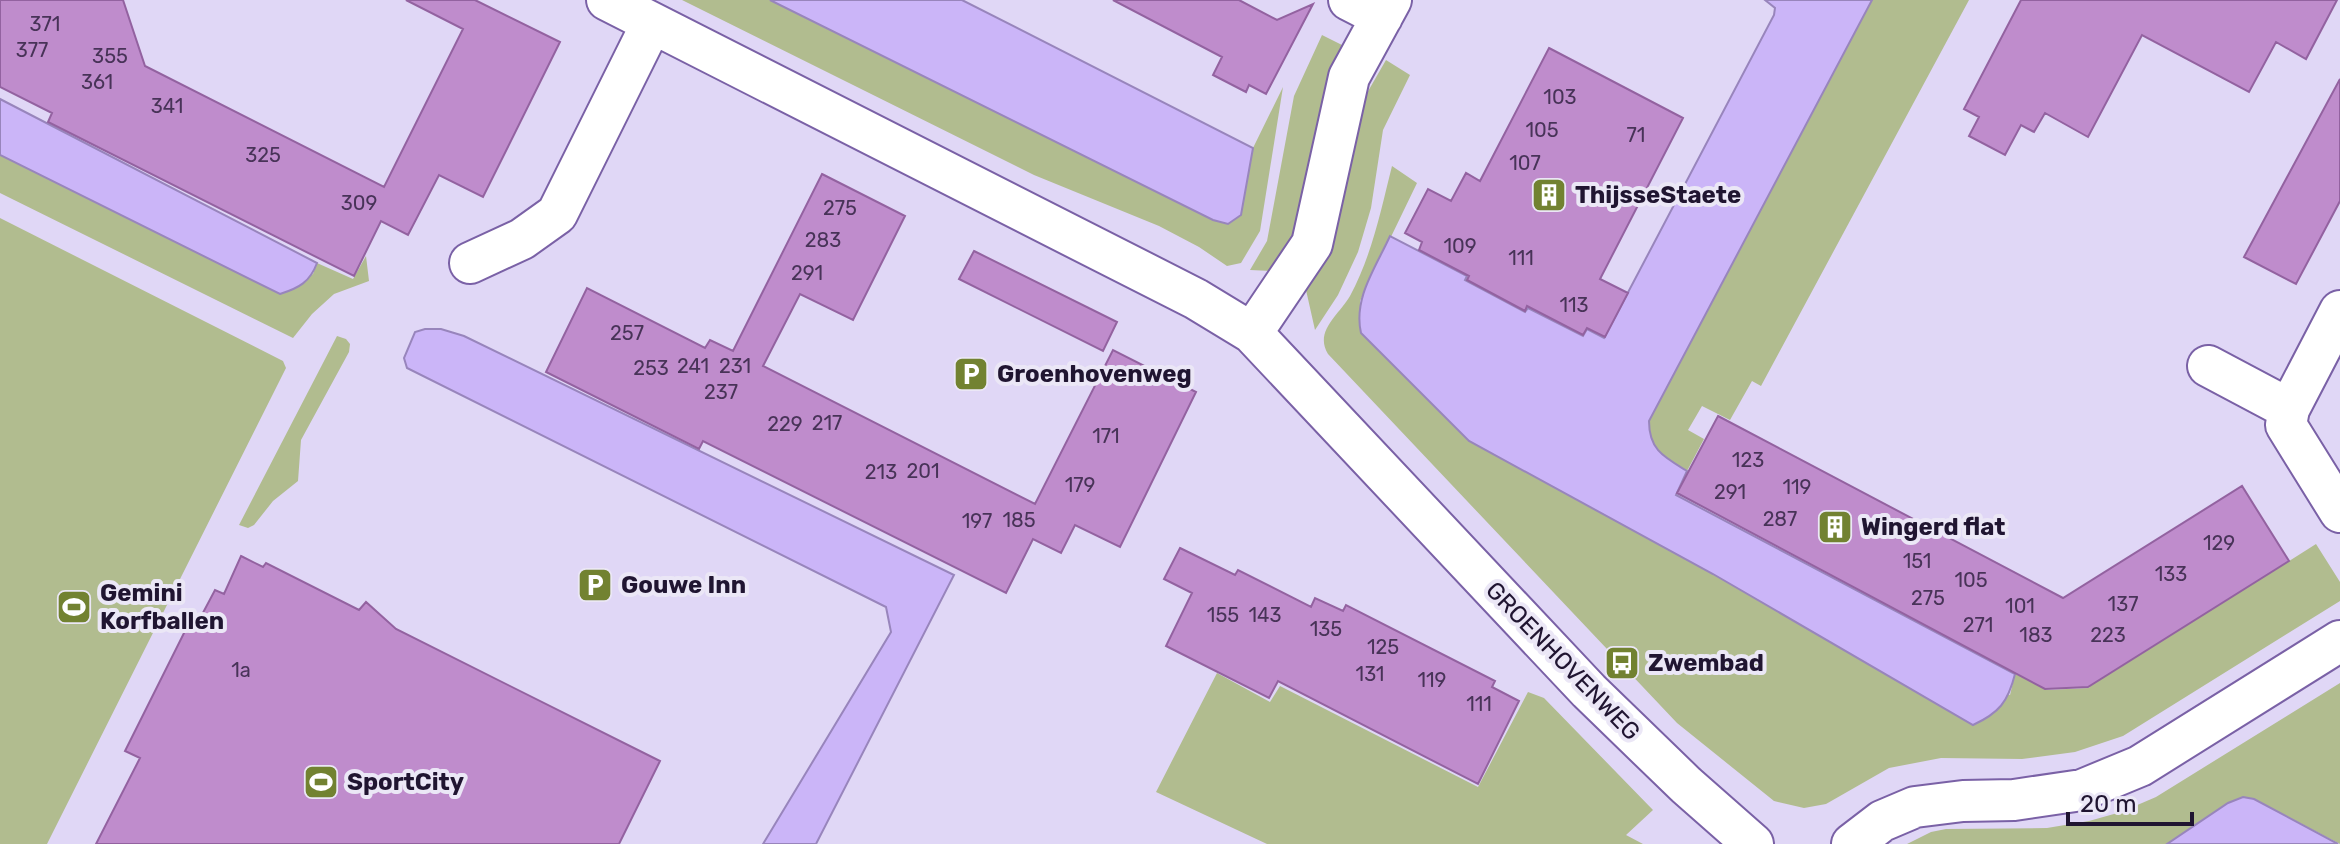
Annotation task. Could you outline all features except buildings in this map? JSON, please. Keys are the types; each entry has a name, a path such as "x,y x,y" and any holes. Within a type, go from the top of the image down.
{"street":[{"name":"GROENHOVENWEG","path":"607,0 1196,299 1252,333 1589,691 1686,785 1753,844"},
{"path":"1252,333 1312,244 1349,77 1374,6"},
{"path":"470,263 522,239 557,214 652,23"},
{"path":"2340,311 2289,409 2286,425 2340,512"},
{"path":"2208,366 2289,409"},
{"path":"1852,844 1882,821 1915,807 1963,801 2014,800 2082,790 2140,766 2340,641"}],"green space":[{"path":"682,0 770,0 1213,220 1228,224 1241,215 1253,148 1283,87 1260,231 1241,263 1227,266 1159,226 1034,175"},
{"path":"1872,0 1969,0 1761,386 1752,381 1730,420 1702,406 1688,430 1704,439 1687,471 1659,452 1652,439 1649,421"},
{"path":"1322,35 1348,48 1327,94 1315,136 1301,217 1291,245 1274,271 1250,270 1267,241 1294,96"},
{"path":"1386,60 1410,75 1383,130 1371,208 1358,252 1338,295 1315,330 1306,290 1329,246 1340,212 1363,100"},
{"path":"0,155 280,294 313,274 317,263 353,279 366,256 369,281 334,294 312,314 293,338 0,193"},
{"path":"1392,166 1417,183 1360,301 1361,333 1469,441 1713,574 2010,695 2015,674 2022,677 2028,667 2046,690 2089,688 2105,664 2111,673 2316,544 2340,582 2340,601 2123,736 2075,752 2022,759 1941,758 1889,768 1826,804 1804,808 1774,801 1677,723 1328,354 1324,346 1326,331 1350,296 1364,265"},
{"name":"Gemini Korfballen","path":"0,218 283,361 286,368 47,844 0,844"},
{"path":"337,336 350,344 349,352 301,440 298,481 273,501 254,525 248,528 239,525"},
{"path":"1217,673 1270,702 1280,686 1478,787 1528,692 1544,698 1653,810 1626,835 1643,844 1267,844 1156,792"},
{"path":"2340,683 2340,844 2254,799 2243,797 2228,803 2167,844 1907,844 1931,832 1946,829 2047,828 2121,812 2156,797"}],"shaded area":[{"path":"770,0 962,0 1253,148 1241,215 1228,224 1213,220"},
{"path":"1765,0 1872,0 1649,421 1652,439 1659,452 1687,471 1676,495 2015,674 2001,706 1973,725 1713,574 1469,441 1361,333 1359,320 1363,295 1390,236 1467,276 1465,280 1525,312 1528,308 1583,336 1587,329 1604,338 1774,15 1775,8"},
{"path":"0,99 317,263 314,270 303,283 280,294 0,155"},
{"path":"441,329 464,336 954,575 816,844 763,844 891,632 886,607 407,368 404,358 415,332"},
{"path":"2243,797 2254,799 2338,844 2167,844 2228,803"}],"place":[{"name":"ThijsseStaete","path":"1549,195"},
{"name":"Groenhovenweg","path":"971,374"},
{"name":"Wingerd flat","path":"1835,527"},
{"name":"Gouwe Inn","path":"595,585"},
{"name":"Gemini Korfballen","path":"74,607"},
{"name":"Zwembad","path":"1622,663"},
{"name":"SportCity","path":"321,782"}]}
